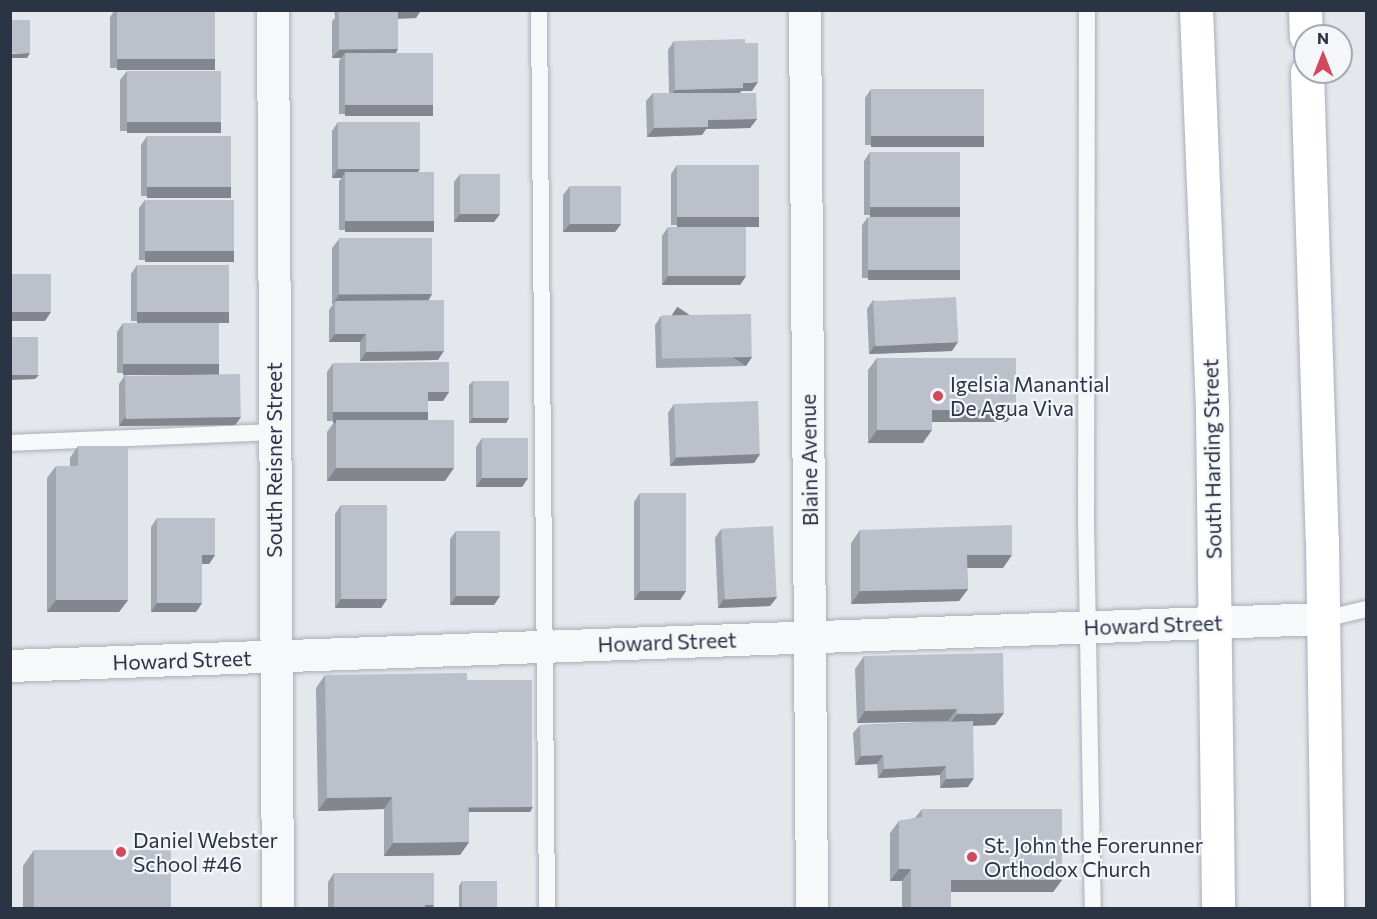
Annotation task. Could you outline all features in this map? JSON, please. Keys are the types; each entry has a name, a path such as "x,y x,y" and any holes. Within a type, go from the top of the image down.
{"main road":[{"name":"South Harding Street","path":"1196,10 1212,411 1218,909"},
{"path":"1307,84 1324,619 1328,909"}],"street":[{"name":"South Reisner Street","path":"273,10 273,432 278,909"},
{"name":"Blaine Avenue","path":"805,10 812,909"},
{"name":"Howard Street","path":"10,666 1324,619"}],"lane":[{"path":"539,10 547,909"},
{"path":"1087,10 1089,627 1093,909"},
{"path":"10,443 273,432"},
{"path":"1324,619 1366,609"}],"building":[{"path":"117,10 215,10 215,59 117,59"},
{"path":"339,12 398,12 398,49 339,49"},
{"path":"10,20 30,20 30,53 10,53"},
{"path":"745,39 745,43 758,43 758,82 743,83 743,88 675,90 674,41"},
{"path":"345,53 433,53 433,105 345,105"},
{"path":"127,71 221,71 221,122 127,122"},
{"path":"871,89 984,89 984,136 871,136"},
{"path":"653,93 756,93 757,119 708,120 708,127 654,128"},
{"path":"338,122 420,122 420,169 338,169"},
{"path":"147,136 231,136 231,187 147,187"},
{"path":"870,152 960,152 960,207 870,207"},
{"path":"677,165 759,165 759,217 677,217"},
{"path":"345,172 434,172 434,221 345,221"},
{"path":"460,174 500,174 500,214 460,214"},
{"path":"570,186 621,186 621,224 570,224"},
{"path":"145,200 234,200 234,251 145,251"},
{"path":"868,217 960,217 960,270 868,270"},
{"path":"668,227 746,227 746,276 668,276"},
{"path":"339,238 432,238 432,294 339,294"},
{"path":"137,265 229,265 229,312 137,312"},
{"path":"10,274 51,274 51,312 10,312"},
{"path":"956,297 958,342 875,346 873,301"},
{"path":"444,300 444,351 366,352 366,334 335,334 335,301"},
{"path":"751,314 752,357 662,359 661,316"},
{"path":"123,323 219,323 219,364 123,364"},
{"path":"10,337 38,337 38,375 10,375"},
{"name":"Igelsia Manantial De Agua Viva","path":"877,358 1016,358 1016,410 932,410 932,430 877,430"},
{"path":"449,362 449,392 428,392 428,412 333,412 333,363"},
{"path":"240,374 241,417 126,419 125,376"},
{"path":"473,381 509,381 509,418 473,418"},
{"path":"758,401 760,454 676,457 674,404"},
{"path":"336,420 454,420 454,468 336,468"},
{"path":"482,438 528,438 528,478 482,478"},
{"path":"78,446 128,446 128,600 56,600 56,466 78,466"},
{"path":"640,493 686,493 686,591 640,591"},
{"path":"341,505 387,505 387,599 341,599"},
{"path":"157,518 215,518 215,555 202,555 202,603 157,603"},
{"path":"1012,525 1012,555 967,555 968,589 860,591 860,530"},
{"path":"773,526 777,597 725,600 721,529"},
{"path":"456,531 500,531 500,596 456,596"},
{"path":"1003,653 1004,713 957,714 957,709 865,711 864,656"},
{"path":"467,673 469,842 393,843 392,797 327,798 325,675"},
{"path":"467,680 532,680 532,807 467,807"},
{"path":"973,721 974,778 946,779 946,766 884,769 883,755 861,756 860,725"},
{"name":"St. John the Forerunner Orthodox Church","path":"922,809 1062,809 1062,880 951,880 951,909 911,909 911,869 899,869 899,821 922,817"},
{"path":"34,850 171,850 171,908 34,908"},
{"path":"334,873 434,873 434,905 425,905 425,909 334,909"},
{"path":"462,881 497,881 497,908 462,908"}],"place":[{"name":"Igelsia Manantial De Agua Viva","path":"938,396"},
{"name":"Daniel Webster School #46","path":"121,852"},
{"name":"St. John the Forerunner Orthodox Church","path":"972,857"}]}
